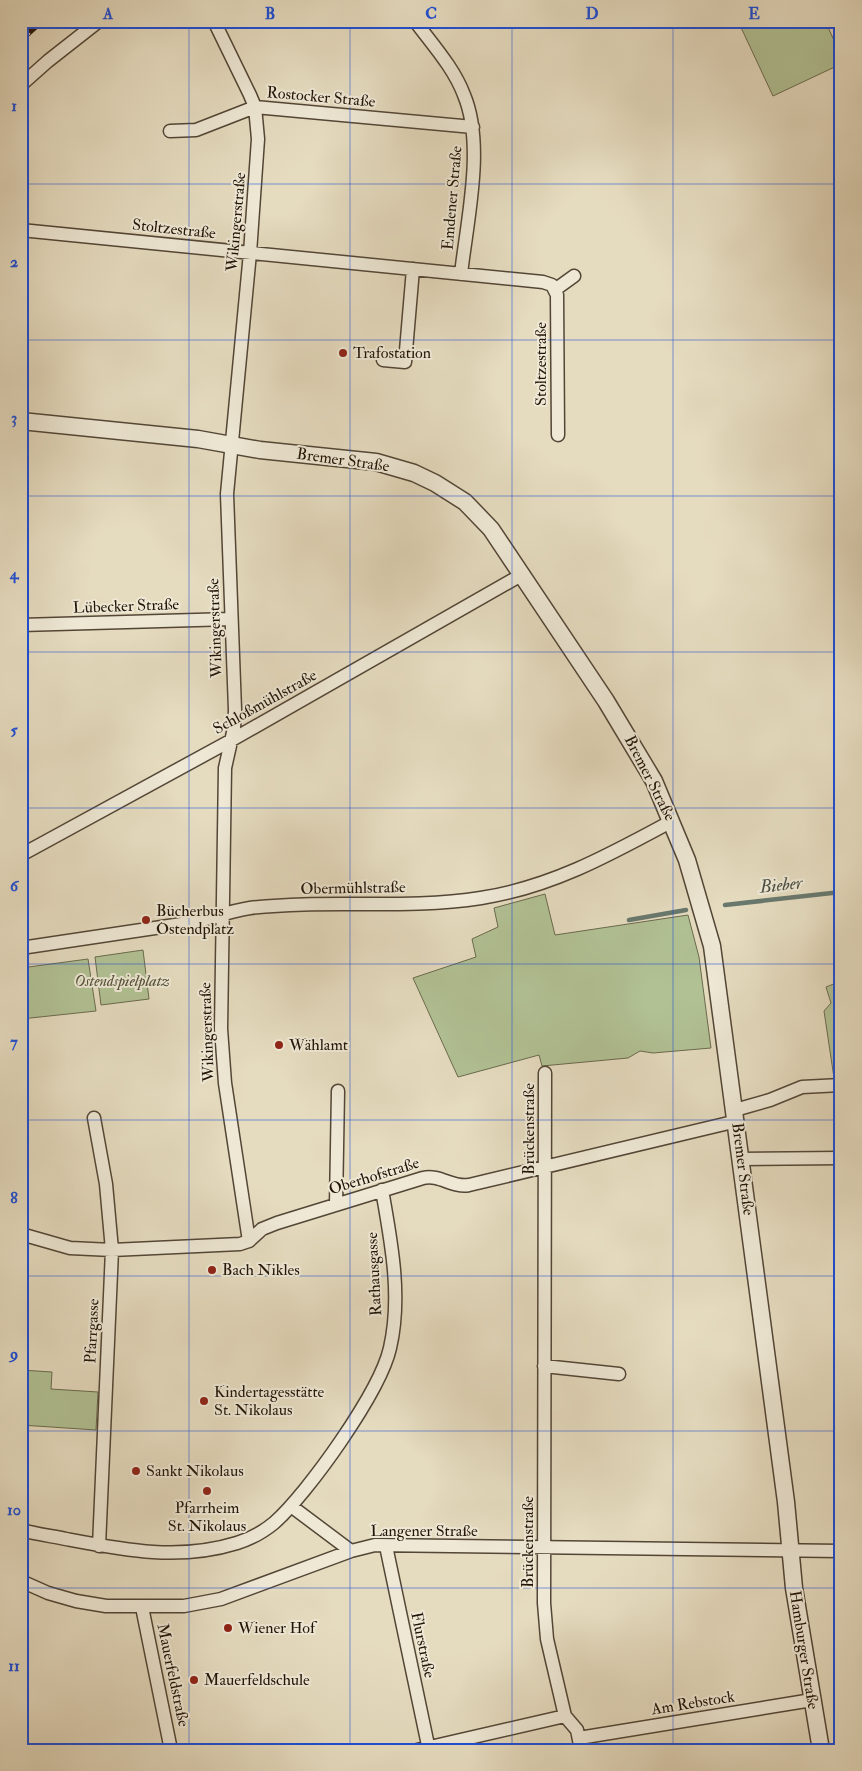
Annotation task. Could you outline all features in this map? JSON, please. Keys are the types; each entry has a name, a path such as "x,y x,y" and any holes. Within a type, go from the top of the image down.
{"street":[{"path":"21,85 99,21"},
{"name":"Wikingerstraße","path":"214,21 255,108 258,152 227,510 235,710 234,728 225,768 221,1029 225,1083 249,1241"},
{"name":"Emdener Straße","path":"415,21 459,83 473,127 475,150 462,274"},
{"name":"Rostocker Straße","path":"170,130 196,130 255,108 473,127"},
{"name":"Stoltzestraße","path":"21,230 543,282 556,289 558,435"},
{"path":"383,360 405,362 413,269"},
{"path":"556,289 574,276"},
{"name":"Bremer Straße","path":"21,421 198,439 232,446 376,462 424,477 452,493 480,517 523,574 628,735 654,781 672,820 695,883 712,946 786,1502 790,1551"},
{"name":"Schloßmühlstraße","path":"21,855 230,741 523,574"},
{"name":"Lübecker Straße","path":"21,625 231,619"},
{"name":"Obermühlstraße","path":"21,948 196,922 222,913 273,906 439,902 498,895 538,885 570,874 614,853 672,820"},
{"name":"Brückenstraße","path":"545,1072 544,1549 546,1630 565,1716"},
{"name":"Oberhofstraße","path":"21,1234 70,1248 112,1250 240,1244 249,1241 268,1227 430,1176 462,1186 736,1116 802,1087 841,1085"},
{"path":"336,1205 338,1091"},
{"name":"Pfarrgasse","path":"94,1118 106,1184 112,1250 99,1546"},
{"path":"741,1159 841,1158"},
{"name":"Rathausgasse","path":"21,1530 99,1546 137,1552 169,1554 238,1543 261,1532 291,1506 363,1406 375,1384 390,1348 395,1309 395,1286 382,1190"},
{"path":"544,1366 619,1374"},
{"path":"291,1506 351,1551"},
{"name":"Langener Straße","path":"21,1581 48,1593 76,1601 106,1606 184,1606 221,1599 370,1545 544,1549 841,1551"},
{"name":"Flurstraße","path":"386,1546 425,1749"},
{"name":"Hamburger Straße","path":"790,1551 794,1588 821,1750"},
{"name":"Mauerfeldstraße","path":"142,1607 171,1750"},
{"name":"Am Rebstock","path":"580,1744 812,1700"},
{"path":"425,1749 565,1716 575,1726 580,1744"}],"green space":[{"path":"738,21 825,21 841,55 841,64 773,96"},
{"path":"545,894 555,935 688,915 699,957 711,1048 653,1053 640,1051 628,1058 542,1066 539,1055 458,1077 413,978 476,957 472,939 498,927 494,908"},
{"name":"Ostendspielplatz","path":"143,950 149,999 101,1005 95,957"},
{"path":"88,959 96,1011 21,1019 21,968"},
{"path":"841,981 841,1078 834,1078 824,1011 831,1003 826,987"},
{"path":"21,1370 52,1372 51,1389 98,1392 96,1430 21,1425"}],"waterway":[{"name":"Bieber","path":"725,905 841,892"},
{"name":"Bieber","path":"629,920 686,910"}],"railway":[{"path":"21,40 42,21"}],"place":[{"name":"Trafostation","path":"343,353"},
{"name":"Bücherbus Ostendplatz","path":"146,920"},
{"name":"Wählamt","path":"279,1045"},
{"name":"Bach Nikles","path":"212,1270"},
{"name":"Kindertagesstätte St. Nikolaus","path":"204,1401"},
{"name":"Sankt Nikolaus","path":"136,1471"},
{"name":"Pfarrheim St. Nikolaus","path":"207,1491"},
{"name":"Wiener Hof","path":"228,1628"},
{"name":"Mauerfeldschule","path":"194,1680"}]}
